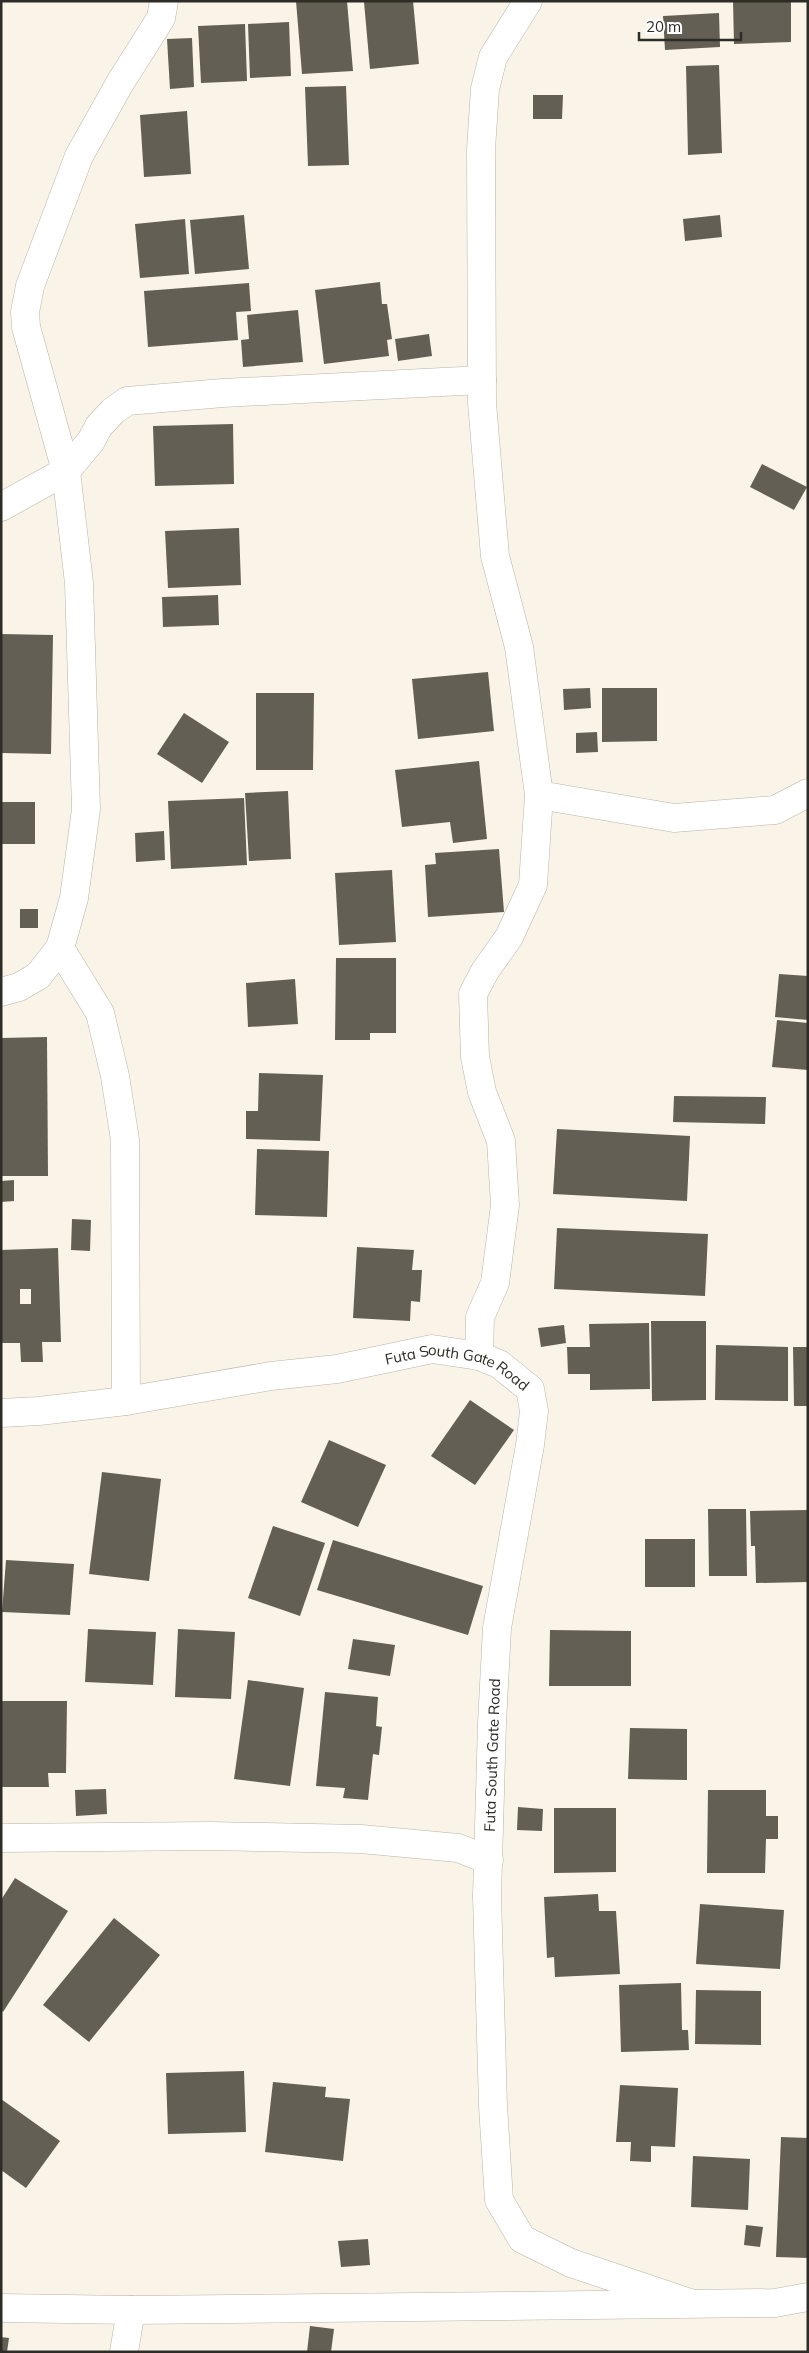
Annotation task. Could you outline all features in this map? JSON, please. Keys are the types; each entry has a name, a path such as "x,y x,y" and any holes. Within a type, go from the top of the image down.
{"street":[{"path":"1,992 19,987 38,976 60,948 74,898 86,809 78,583 66,471 26,327 25,312 30,286 79,156 120,83 162,18 164,1"},
{"path":"479,1356 480,1317 495,1283 505,1205 501,1141 482,1092 474,1057 473,994 485,971 509,937 533,886 539,795 519,647 495,556 482,403 480,149 485,89 493,57 528,1"},
{"path":"1,506 66,471 91,441 99,426 112,411 127,401 223,393 482,380"},
{"path":"539,795 674,818 774,810 808,793"},
{"path":"60,948 100,1013 115,1076 125,1140 126,1401"},
{"name":"Futa South Gate Road","path":"1,1413 39,1411 126,1401 271,1376 337,1369 432,1349 479,1356 499,1364 530,1389 534,1411 497,1628 487,1896 493,2106 499,2200 522,2239 572,2264 690,2303"},
{"path":"1,1838 210,1836 361,1839 458,1848 489,1860"},
{"path":"1,2308 131,2310 775,2303 808,2297"},
{"path":"124,2352 131,2310"}],"building":[{"path":"296,1 347,1 353,71 302,74"},
{"path":"413,1 419,64 370,69 364,2"},
{"path":"733,1 791,1 791,42 734,44"},
{"path":"719,13 720,47 665,50 663,16"},
{"path":"289,22 291,76 250,78 248,24"},
{"path":"245,24 247,81 201,83 198,26"},
{"path":"192,38 194,87 170,89 167,39"},
{"path":"719,65 722,153 688,155 686,66"},
{"path":"346,86 349,165 308,166 305,87"},
{"path":"533,95 563,95 562,119 533,119"},
{"path":"187,111 191,174 144,177 140,115"},
{"path":"244,215 249,269 195,274 190,220"},
{"path":"720,215 722,237 685,241 683,219"},
{"path":"185,219 189,274 140,278 135,224"},
{"path":"380,282 382,304 387,304 392,339 387,340 389,356 324,364 315,290"},
{"path":"249,283 251,311 236,312 238,340 148,347 144,291"},
{"path":"298,310 303,362 243,367 241,340 249,339 247,315"},
{"path":"429,334 432,356 398,361 395,339"},
{"path":"233,424 234,484 155,486 153,426"},
{"path":"762,464 807,487 794,510 750,487"},
{"path":"239,528 241,585 168,588 165,531"},
{"path":"218,595 219,625 163,627 162,597"},
{"path":"1,634 53,635 51,754 1,753"},
{"path":"488,672 494,731 418,739 412,679"},
{"path":"590,688 591,708 564,710 563,689"},
{"path":"602,688 657,688 657,741 602,742"},
{"path":"256,693 314,693 313,770 256,770"},
{"path":"184,713 229,742 202,783 157,754"},
{"path":"597,732 598,752 576,753 576,733"},
{"path":"479,761 487,839 453,843 450,822 402,827 395,770"},
{"path":"288,791 291,859 249,861 245,793"},
{"path":"244,798 247,865 171,869 168,801"},
{"path":"1,802 35,802 35,844 1,844"},
{"path":"164,831 165,860 136,862 135,833"},
{"path":"499,849 504,912 428,917 425,865 436,864 435,853"},
{"path":"392,870 396,942 339,945 335,873"},
{"path":"20,909 38,909 38,928 20,928"},
{"path":"336,958 396,958 396,1033 370,1033 370,1040 335,1040"},
{"path":"779,974 808,976 808,1020 775,1017"},
{"path":"295,979 298,1024 248,1027 246,983"},
{"path":"777,1020 808,1023 808,1070 772,1067"},
{"path":"47,1037 48,1176 1,1176 1,1038"},
{"path":"259,1073 323,1075 320,1141 246,1139 246,1111 258,1111"},
{"path":"674,1096 766,1097 765,1124 673,1122"},
{"path":"557,1129 690,1136 687,1201 553,1194"},
{"path":"257,1149 329,1151 327,1217 255,1215"},
{"path":"14,1180 14,1201 1,1202 1,1181"},
{"path":"72,1219 91,1220 90,1251 71,1250"},
{"path":"557,1228 708,1234 705,1296 554,1289"},
{"path":"357,1247 414,1250 412,1270 422,1270 420,1302 411,1301 410,1321 353,1318"},
{"path":"58,1248 61,1342 42,1342 43,1362 21,1362 20,1343 1,1343 1,1250","holes":["20,1289 31,1289 31,1304 20,1304"]},
{"path":"651,1321 706,1321 706,1400 652,1401"},
{"path":"649,1323 650,1389 590,1390 590,1374 568,1374 567,1347 590,1347 589,1324"},
{"path":"564,1325 566,1343 541,1347 538,1328"},
{"path":"716,1345 788,1347 788,1401 715,1400"},
{"path":"793,1347 808,1347 808,1406 794,1406"},
{"path":"470,1400 514,1430 475,1485 431,1456"},
{"path":"329,1440 386,1465 358,1527 301,1502"},
{"path":"102,1472 161,1479 149,1581 89,1574"},
{"path":"708,1509 746,1509 747,1576 709,1576"},
{"path":"808,1510 808,1582 756,1583 755,1546 751,1546 750,1511"},
{"path":"273,1526 325,1543 300,1616 248,1598"},
{"path":"645,1539 695,1539 695,1587 645,1587"},
{"path":"333,1540 483,1586 468,1635 317,1590"},
{"path":"6,1560 74,1564 70,1615 2,1612"},
{"path":"88,1629 156,1632 153,1685 85,1682"},
{"path":"178,1629 235,1632 231,1699 175,1697"},
{"path":"550,1630 631,1631 631,1686 549,1686"},
{"path":"353,1639 395,1645 390,1676 348,1669"},
{"path":"248,1680 304,1688 290,1786 234,1779"},
{"path":"325,1692 378,1697 376,1726 382,1727 379,1755 373,1754 368,1800 343,1798 345,1788 316,1786"},
{"path":"2,1701 67,1701 66,1773 48,1773 49,1787 1,1787"},
{"path":"630,1728 687,1729 687,1780 628,1779"},
{"path":"106,1789 107,1814 76,1816 75,1790"},
{"path":"708,1790 766,1790 766,1816 778,1816 778,1839 766,1839 765,1873 707,1873"},
{"path":"518,1807 543,1809 542,1831 517,1830"},
{"path":"554,1808 616,1808 616,1872 554,1873"},
{"path":"15,1878 68,1911 3,2012 1,2010 1,1900"},
{"path":"598,1894 599,1911 616,1911 620,1974 555,1977 554,1957 547,1958 544,1897"},
{"path":"700,1904 784,1910 780,1969 696,1964"},
{"path":"114,1918 160,1955 89,2042 43,2005"},
{"path":"681,1983 682,2030 688,2030 689,2050 621,2052 619,1985"},
{"path":"696,1990 761,1991 761,2045 695,2044"},
{"path":"244,2071 246,2132 168,2134 166,2073"},
{"path":"273,2082 326,2087 325,2097 350,2099 343,2161 265,2152"},
{"path":"620,2085 678,2088 675,2147 651,2146 651,2162 630,2161 631,2142 616,2142"},
{"path":"1,2099 60,2141 26,2188 1,2170"},
{"path":"781,2137 808,2138 808,2258 776,2257"},
{"path":"693,2156 750,2159 748,2210 691,2207"},
{"path":"746,2225 763,2227 760,2247 744,2245"},
{"path":"368,2239 370,2265 341,2267 338,2241"},
{"path":"310,2326 334,2329 331,2352 307,2352"},
{"path":"1,2337 9,2338 7,2352 1,2352"}]}
